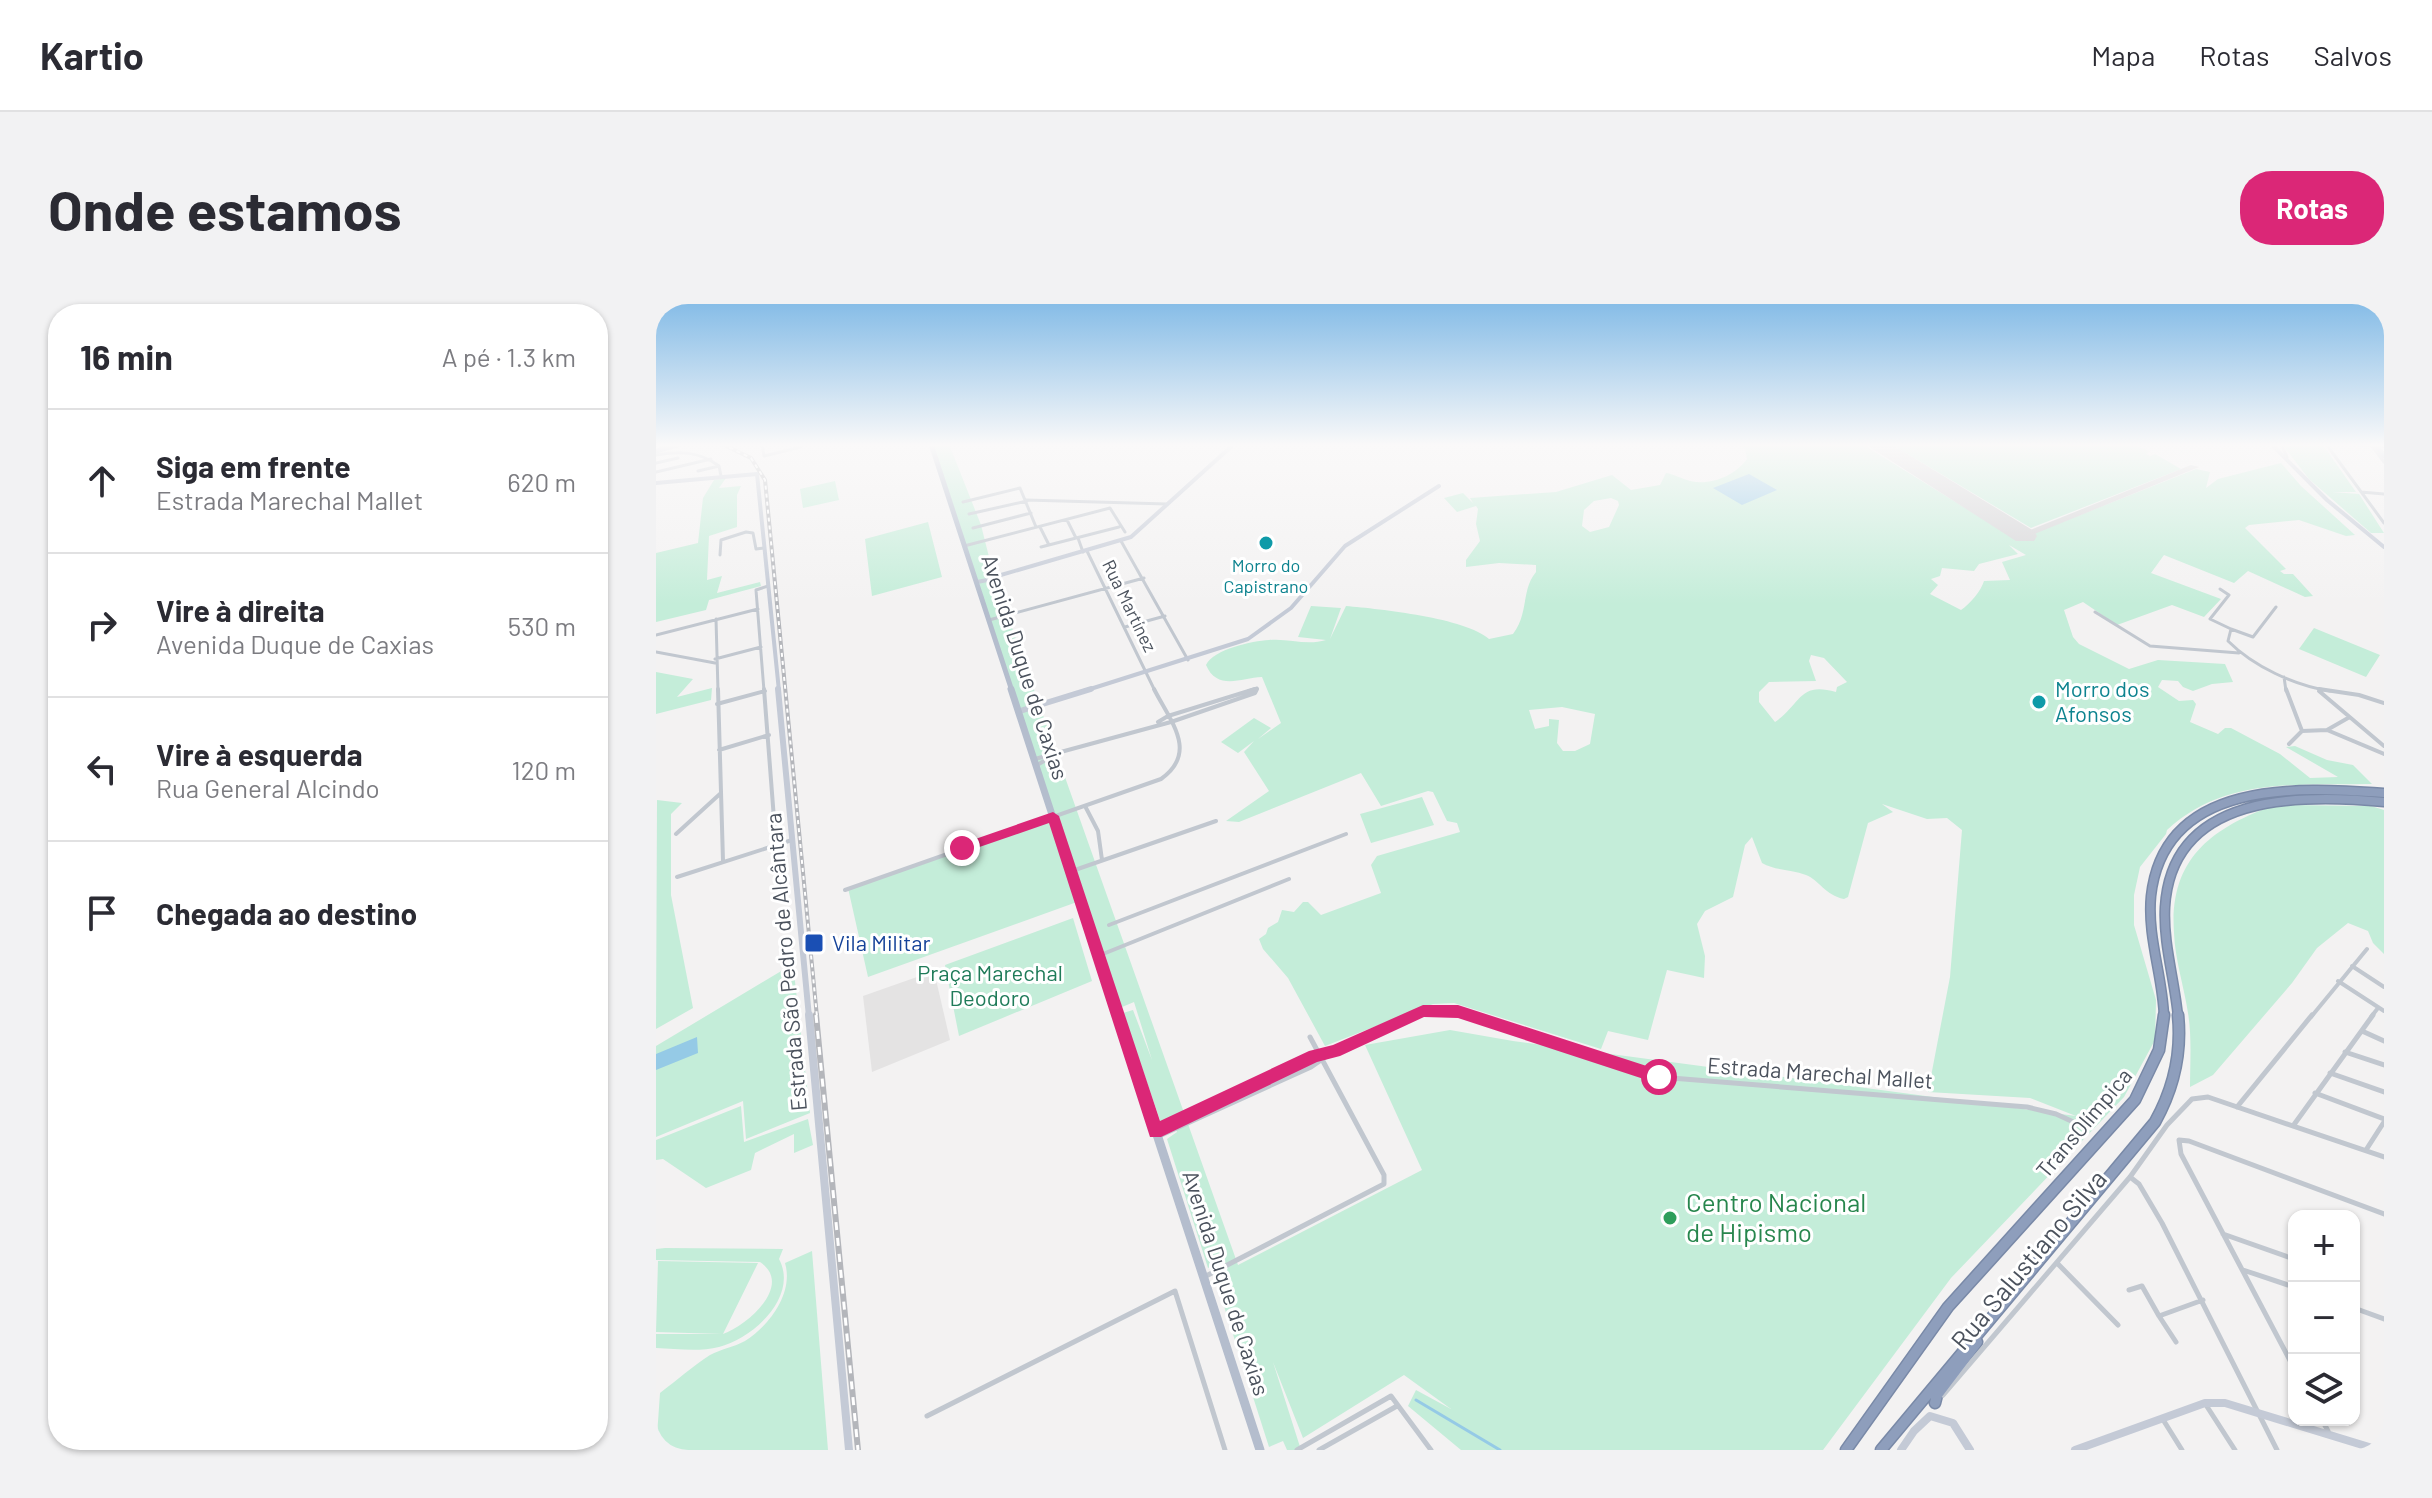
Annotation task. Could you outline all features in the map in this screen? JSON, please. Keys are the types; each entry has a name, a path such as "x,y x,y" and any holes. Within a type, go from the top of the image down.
{"highway":[{"name":"TransOlímpica","path":"1846,1450 1948,1307 2135,1100 2149,1076 2161,1043 2164,1021 2151,896 2159,864 2177,835 2204,812 2239,798 2311,788 2384,793"},
{"path":"1881,1450 2149,1132 2170,1097 2181,1052 2165,903 2171,872 2187,845 2212,822 2270,801 2317,796 2384,802"},
{"path":"1935,1403 1955,1370 2038,1264"}],"main road":[{"name":"Avenida Duque de Caxias","path":"948,497 1260,1450"}],"street":[{"name":"Estrada São Pedro de Alcântara","path":"761,497 849,1450"},
{"path":"963,502 980,497"},
{"path":"977,582 1125,538 1174,497"},
{"path":"1020,711 1146,674 1261,632 1291,608 1345,546 1421,497"},
{"path":"2325,497 2384,547"},
{"path":"2365,497 2384,523"},
{"path":"969,514 1026,500 1167,504"},
{"path":"1026,500 1049,545"},
{"path":"964,546 1110,508 1188,660"},
{"path":"973,528 1031,513"},
{"name":"Rua Martínez","path":"1067,520 1106,588 1182,746 1179,762 1156,782 1085,806"},
{"path":"1041,547 1119,527"},
{"path":"720,555 721,540 746,532 753,533 756,549 765,548"},
{"path":"989,620 1144,578"},
{"path":"768,586 756,590 776,845"},
{"path":"2220,589 2229,595 2210,619 2253,637 2276,607"},
{"path":"656,635 758,609"},
{"path":"2095,612 2146,645 2240,653"},
{"path":"1125,627 1165,616"},
{"path":"716,619 723,861"},
{"path":"2231,629 2227,638 2240,653 2284,676 2316,688 2367,695 2384,703"},
{"path":"656,652 715,661 761,647"},
{"path":"2284,676 2283,682 2302,731"},
{"path":"1036,762 1257,688 1255,693 1213,704"},
{"path":"2316,688 2384,746"},
{"path":"717,704 766,691"},
{"path":"2327,730 2348,718"},
{"path":"719,750 783,727"},
{"path":"2289,744 2302,731 2327,730 2384,754"},
{"path":"676,834 721,793"},
{"path":"845,890 1085,806 1098,831 1102,860"},
{"path":"1072,871 1216,821"},
{"path":"1109,925 1346,834"},
{"path":"677,877 792,840"},
{"path":"1097,956 1289,879"},
{"path":"2367,949 2237,1107 2384,1157"},
{"path":"2352,966 2384,987"},
{"path":"2293,1126 2345,1052 2381,1010 2338,981"},
{"name":"Estrada Marechal Mallet","path":"1156,1134 1321,1053 1334,1051 1423,1011 1449,1009 1659,1077 2027,1107 2056,1114 2080,1125"},
{"path":"2362,1031 2384,1041"},
{"path":"1203,1278 1384,1184 1384,1175 1310,1037"},
{"name":"Estrada Marechal Mallet","path":"1156,1134 1325,1060 1334,1051"},
{"path":"2345,1052 2384,1065"},
{"path":"2330,1073 2384,1092"},
{"path":"1252,1086 1254,1093"},
{"path":"2315,1093 2384,1120 2365,1151"},
{"name":"Rua Salustiano Silva","path":"1901,1450 1935,1403 2130,1177 2167,1125 2192,1099 2208,1097 2237,1107"},
{"path":"2288,1357 2178,1143 2184,1139 2384,1214"},
{"path":"2130,1177 2139,1184 2162,1223 2277,1450"},
{"path":"2223,1234 2288,1257"},
{"path":"2057,1263 2118,1325"},
{"path":"2241,1269 2288,1285"},
{"path":"2129,1290 2142,1286 2176,1342"},
{"path":"927,1416 1175,1291 1225,1450"},
{"path":"2159,1316 2203,1300"},
{"path":"2360,1310 2384,1319"},
{"path":"1297,1450 1391,1396 1431,1450"},
{"path":"2205,1403 2235,1450"},
{"path":"2075,1450 2205,1403 2225,1403 2257,1411 2356,1447 2379,1450"},
{"path":"1319,1450 1398,1406"},
{"path":"1914,1431 1930,1416 1946,1419 1960,1431 1970,1450"},
{"path":"2161,1418 2182,1450"},
{"path":"2325,1426 2331,1437"}],"shaded area":[{"path":"934,971 950,1040 872,1072 863,996"}],"green space":[{"path":"737,497 737,527 709,536 707,580 722,576 717,593 760,582 761,586 709,600 706,610 656,622 656,553 698,543 703,498"},
{"path":"801,497 838,497 839,500 803,508"},
{"path":"949,497 970,497 981,525 994,577 1238,1265 1422,1170 1365,1045 1450,1030 2076,1116 2030,1098 1928,1092 1950,977 1962,830 1947,818 1927,819 1882,804 1893,812 1868,823 1848,897 1844,899 1806,875 1762,863 1752,837 1745,845 1733,897 1705,911 1697,924 1705,956 1704,978 1667,970 1648,1040 1608,1031 1601,1049 1454,1003 1433,1004 1325,1046 1288,978 1263,949 1259,939 1278,922 1282,910 1294,912 1303,902 1308,902 1321,915 1381,893 1371,865 1377,856 1460,832 1457,823 1447,821 1433,792 1381,806 1361,773 1239,822 1226,821 1269,791 1244,752 1254,741 1238,753 1221,742 1254,718 1271,728 1258,739 1281,723 1262,677 1223,680 1216,678 1206,665 1225,650 1253,642 1326,640 1298,637 1311,606 1341,608 1330,639 1346,606 1443,620 1462,625 1489,639 1513,634 1521,618 1536,565 1499,563 1466,567 1466,560 1480,541 1476,524 1478,509 1476,506 1457,512 1446,497 1467,497 1473,503 1470,498 1948,497 2017,540 2124,497 2314,497 2355,535 2346,536 2299,520 2245,528 2286,569 2280,571 2293,574 2313,596 2305,597 2248,571 2234,583 2164,555 2151,573 2221,599 2204,617 2172,605 2117,625 2083,602 2064,610 2073,637 2079,644 2129,669 2158,660 2225,664 2233,682 2212,684 2193,691 2178,681 2162,680 2158,687 2179,701 2193,700 2196,704 2190,722 2218,734 2225,728 2231,728 2280,754 2310,778 2338,777 2286,747 2295,746 2327,760 2353,765 2372,784 2290,785 2238,792 2214,800 2167,830 2140,867 2134,895 2134,925 2156,1000 2155,1040 2124,1097 1951,1278 1823,1450 1461,1450 1408,1406 1416,1390 1451,1409 1404,1375 1303,1438 1273,1362 1301,1450 1287,1450 1283,1441 1269,1447 1215,1278 1225,1271 1231,1286 1222,1261 1208,1268 1167,1139 1177,1132 1172,1118 1161,1123 1123,1013 1133,1010 1152,1060 1134,1002 1115,1010 1065,858 1077,902 868,977 848,888 1052,816","holes":["1611,498 1619,505 1609,527 1590,532 1582,526 1584,510 1594,501","2009,545 2026,555 2002,562 2010,580 1984,581 1975,597 1961,610 1930,594 1938,585 1931,579 1940,576 1942,568 1974,571 1979,564 2018,554","1811,655 1824,658 1847,682 1837,687 1836,692 1824,689 1807,692 1775,722 1759,702 1759,692 1769,682 1816,681 1809,661","1562,707 1595,714 1590,744 1575,751 1563,751 1557,743 1559,720 1549,719 1549,726 1535,729 1529,710"]},
{"path":"1980,497 2109,497 2031,528"},
{"path":"2330,497 2361,497 2384,533 2371,533"},
{"path":"928,522 942,577 872,596 865,539"},
{"path":"2314,628 2380,655 2366,677 2299,649"},
{"path":"656,672 693,679 677,697 712,688 711,700 656,714"},
{"path":"1422,797 1434,825 1371,843 1360,814"},
{"path":"657,800 682,803 671,814 671,895 693,1008 656,1029"},
{"path":"2275,805 2371,806 2384,810 2384,954 2373,943 2368,931 2348,923 2317,948 2292,983 2213,1075 2190,1087 2189,1022 2174,933 2174,907 2179,885 2187,866 2214,836 2232,824"},
{"name":"Praça Marechal Deodoro","path":"1073,918 1092,981 959,1036 945,965"},
{"path":"793,964 810,1113 746,1139 743,1101 656,1137 656,1046"},
{"path":"741,1106 744,1142 808,1119 813,1145 794,1153 794,1134 755,1153 751,1170 706,1188 663,1159 656,1160 656,1140"},
{"path":"656,1249 783,1249 779,1259 784,1273 783,1287 778,1301 758,1325 732,1342 704,1349 656,1348 656,1334 722,1334 656,1332 658,1261 758,1263 723,1334 754,1314 770,1293 772,1282 769,1271 760,1262 656,1260"},
{"path":"812,1251 828,1450 656,1450 660,1393 710,1355 745,1341 763,1327 783,1297 787,1274 785,1263"}],"water":[{"path":"1729,497 1760,497 1742,505"},
{"path":"697,1037 698,1053 656,1070 656,1054"}],"waterway":[{"path":"1416,1400 1500,1450"}],"taxiway":[{"path":"2023,535 2117,497"}],"runway":[{"path":"1963,497 2025,536"}],"railway":[{"path":"767,497 817,1017"},
{"path":"816,1015 858,1450"}],"place":[{"name":"Morro do Capistrano","path":"1266,543"},
{"name":"Morro dos Afonsos","path":"2039,702"},
{"name":"Vila Militar","path":"814,943"},
{"name":"Centro Nacional de Hipismo","path":"1670,1218"}],"route":[{"path":"962,848 1053,816 1155,1131 1315,1056 1334,1051 1423,1011 1458,1011 1659,1077"}]}
